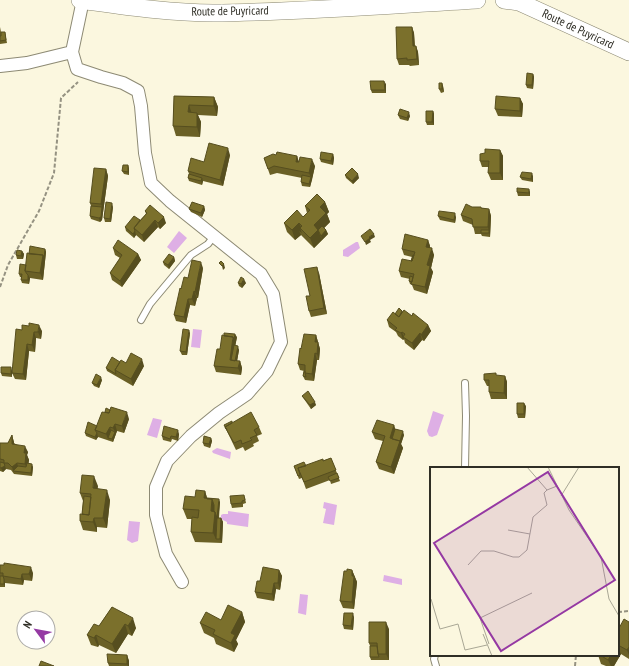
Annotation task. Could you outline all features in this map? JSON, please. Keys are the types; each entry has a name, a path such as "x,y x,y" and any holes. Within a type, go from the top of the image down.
{"main road":[{"name":"Route de Puyricard","path":"81,0 133,3 173,11 213,13 477,0"},
{"name":"Route de Puyricard","path":"504,0 519,2 629,52"}],"street":[{"path":"81,0 72,52 77,69 123,83 138,91 150,183 170,201 261,274 273,294 281,342 268,370 247,394 219,413 191,436 167,461 156,487 156,515 166,554 182,582"},
{"path":"0,66 27,63 72,52"}],"lane":[{"path":"141,320 150,304 191,255 208,244 214,236"},
{"path":"465,383 465,467"},
{"path":"435,656 436,666"}],"path":[{"path":"0,287 8,265 38,211 54,173 61,98 87,72"},
{"path":"619,612 629,611"},
{"path":"575,666 576,656"}],"shaded area":[{"path":"179,231 187,238 174,253 167,247"},
{"path":"358,242 360,248 348,257 343,256 343,250"},
{"path":"193,329 202,330 200,348 191,347"},
{"path":"433,411 444,415 437,435 432,437 429,436 427,431"},
{"path":"153,418 162,420 157,438 147,435"},
{"path":"217,448 231,452 230,459 213,453 212,451"},
{"path":"324,502 337,505 334,525 323,523 326,509 323,508"},
{"path":"228,511 249,514 248,527 227,524 227,522 221,519 221,515 228,514"},
{"path":"129,521 140,522 138,541 132,543 127,540"},
{"path":"384,575 402,579 402,585 383,581"},
{"path":"300,594 308,595 306,615 298,613"}],"building":[{"path":"396,27 412,27 413,46 416,46 417,59 397,59"},
{"path":"1,32 5,32 6,40 0,41"},
{"path":"527,73 533,74 532,85 526,85"},
{"path":"370,81 384,81 385,90 371,90"},
{"path":"439,83 442,83 442,89 439,89"},
{"path":"174,96 214,97 214,106 189,105 188,112 197,113 197,127 173,126"},
{"path":"496,96 520,98 520,111 495,109"},
{"path":"400,109 409,112 407,118 398,115"},
{"path":"426,111 433,111 432,122 426,122"},
{"path":"209,143 228,148 220,180 188,171 191,158 204,162"},
{"path":"485,149 500,150 500,173 488,173 489,161 480,161 480,154 485,153"},
{"path":"277,152 297,156 296,162 299,162 300,157 312,159 309,173 274,166 268,169 264,158 273,154 276,155"},
{"path":"321,152 333,154 331,161 320,159"},
{"path":"123,165 128,165 128,172 122,171"},
{"path":"94,168 106,169 101,204 90,203"},
{"path":"352,168 358,174 352,181 345,175"},
{"path":"522,172 532,173 531,179 520,177"},
{"path":"189,174 202,178 201,181 188,178"},
{"path":"302,175 311,177 309,184 301,182"},
{"path":"517,188 529,189 529,193 517,192"},
{"path":"317,194 325,202 320,207 326,213 314,225 318,230 310,238 300,228 302,226 299,223 292,230 284,223 297,210 303,217 310,210 305,206"},
{"path":"106,202 112,203 110,219 104,218"},
{"path":"192,202 204,206 201,213 189,209"},
{"path":"466,204 472,207 489,209 488,227 473,227 472,219 461,215"},
{"path":"150,205 164,217 158,223 155,220 142,235 134,228 147,213 145,211"},
{"path":"91,206 102,207 101,217 90,216"},
{"path":"439,211 455,213 454,220 438,216"},
{"path":"134,216 140,220 134,228 135,231 133,234 125,227"},
{"path":"322,226 326,230 321,236 318,230"},
{"path":"370,229 374,234 365,242 361,236"},
{"path":"481,230 489,230 489,233 481,233"},
{"path":"405,234 428,240 426,247 432,248 427,265 430,266 425,287 411,284 414,274 399,271 402,259 412,261 415,252 402,249"},
{"path":"118,240 138,254 120,281 110,273 122,255 113,248"},
{"path":"30,246 45,249 44,259 43,255 29,254"},
{"path":"17,250 22,251 21,256 16,255"},
{"path":"27,253 43,255 40,273 25,271"},
{"path":"169,254 174,257 168,265 163,262"},
{"path":"192,260 201,262 195,292 194,291 192,299 188,299 184,317 174,315 180,288 181,289 184,277 188,278"},
{"path":"221,261 224,264 222,266 219,263"},
{"path":"20,264 26,265 25,271 28,275 28,280 21,280 22,274 19,274"},
{"path":"317,267 324,308 309,311 306,296 310,296 304,269"},
{"path":"410,276 413,277 412,282 409,281"},
{"path":"241,277 244,279 241,284 238,283"},
{"path":"399,308 402,311 399,317 395,314"},
{"path":"404,310 412,316 413,313 428,325 421,335 420,333 412,343 403,337 405,334 395,330 397,328 387,320 393,312 399,317"},
{"path":"29,323 39,325 38,332 34,332 32,345 27,344 23,374 12,373 16,329 22,330 22,325 29,326"},
{"path":"183,329 189,330 186,352 180,351"},
{"path":"224,333 235,334 234,340 233,337 224,336"},
{"path":"304,334 316,335 315,342 318,342 317,354 315,353 312,374 305,373 305,365 298,364"},
{"path":"222,335 233,337 230,360 240,361 238,368 214,366 217,349 220,349"},
{"path":"234,345 238,346 235,361 231,360"},
{"path":"131,353 142,359 131,379 115,370 121,360 126,363"},
{"path":"112,357 120,362 115,370 116,374 106,368"},
{"path":"1,367 11,367 11,374 1,373"},
{"path":"496,373 496,375 505,376 504,393 489,392 489,380 484,380 484,374"},
{"path":"96,374 101,377 97,385 92,383"},
{"path":"308,391 315,402 310,405 302,396"},
{"path":"517,403 524,403 524,414 517,414"},
{"path":"111,407 127,412 122,426 115,424 113,428 110,427 106,434 95,430 102,412 109,413"},
{"path":"106,408 110,410 109,413 105,412"},
{"path":"251,412 259,427 254,430 257,435 250,438 252,440 242,444 241,440 234,443 225,427"},
{"path":"377,420 394,425 390,438 400,441 391,467 376,462 385,436 372,432"},
{"path":"232,421 232,423 225,427 224,425"},
{"path":"88,422 97,426 95,430 97,433 95,437 85,433"},
{"path":"164,426 178,430 176,437 171,436 170,439 162,436"},
{"path":"395,429 403,431 400,441 392,439"},
{"path":"111,430 115,432 112,439 108,438"},
{"path":"12,435 12,444 25,446 24,453 26,453 25,464 17,463 12,467 8,463 4,463 4,460 0,459 0,443 8,443"},
{"path":"204,436 211,438 209,444 203,443"},
{"path":"331,458 336,470 304,482 298,468 323,459 323,461"},
{"path":"0,462 4,463 5,466 0,468"},
{"path":"304,462 306,466 298,468 300,475 298,476 294,466"},
{"path":"27,463 32,464 31,473 13,471 18,466 26,467"},
{"path":"337,473 339,478 330,481 328,477"},
{"path":"82,475 94,476 93,488 107,490 103,518 94,518 93,522 80,521 80,514 89,515 91,494 80,493"},
{"path":"196,490 205,491 204,498 212,499 211,511 215,512 213,533 191,532 192,517 198,518 199,510 183,509 185,496 195,497"},
{"path":"244,495 245,500 242,501 242,503 231,504 230,496"},
{"path":"84,496 91,497 89,515 82,514"},
{"path":"207,498 219,499 217,518 212,499"},
{"path":"217,518 221,518 220,539 216,539"},
{"path":"4,563 31,567 29,574 22,574 21,579 3,576 3,573 0,573 0,565 4,565"},
{"path":"263,567 279,570 278,583 274,583 272,594 255,592 257,581 260,581"},
{"path":"347,569 352,570 352,576 354,576 352,602 340,601 344,571 347,571"},
{"path":"0,576 3,576 4,584 0,584"},
{"path":"228,605 242,612 231,633 235,635 231,643 213,634 215,630 200,623 206,612 221,620"},
{"path":"112,607 133,618 128,626 125,624 112,644 96,635 94,638 87,635 94,624 99,626"},
{"path":"344,613 353,613 351,626 343,625"},
{"path":"624,619 629,622 629,647 627,650 619,646 619,628"},
{"path":"369,622 386,622 386,654 378,654 377,643 369,643"},
{"path":"370,646 377,646 379,657 370,657"},
{"path":"107,654 127,655 127,664 108,663"},
{"path":"602,656 610,656 608,660"},
{"path":"41,661 54,666 39,666"}]}
